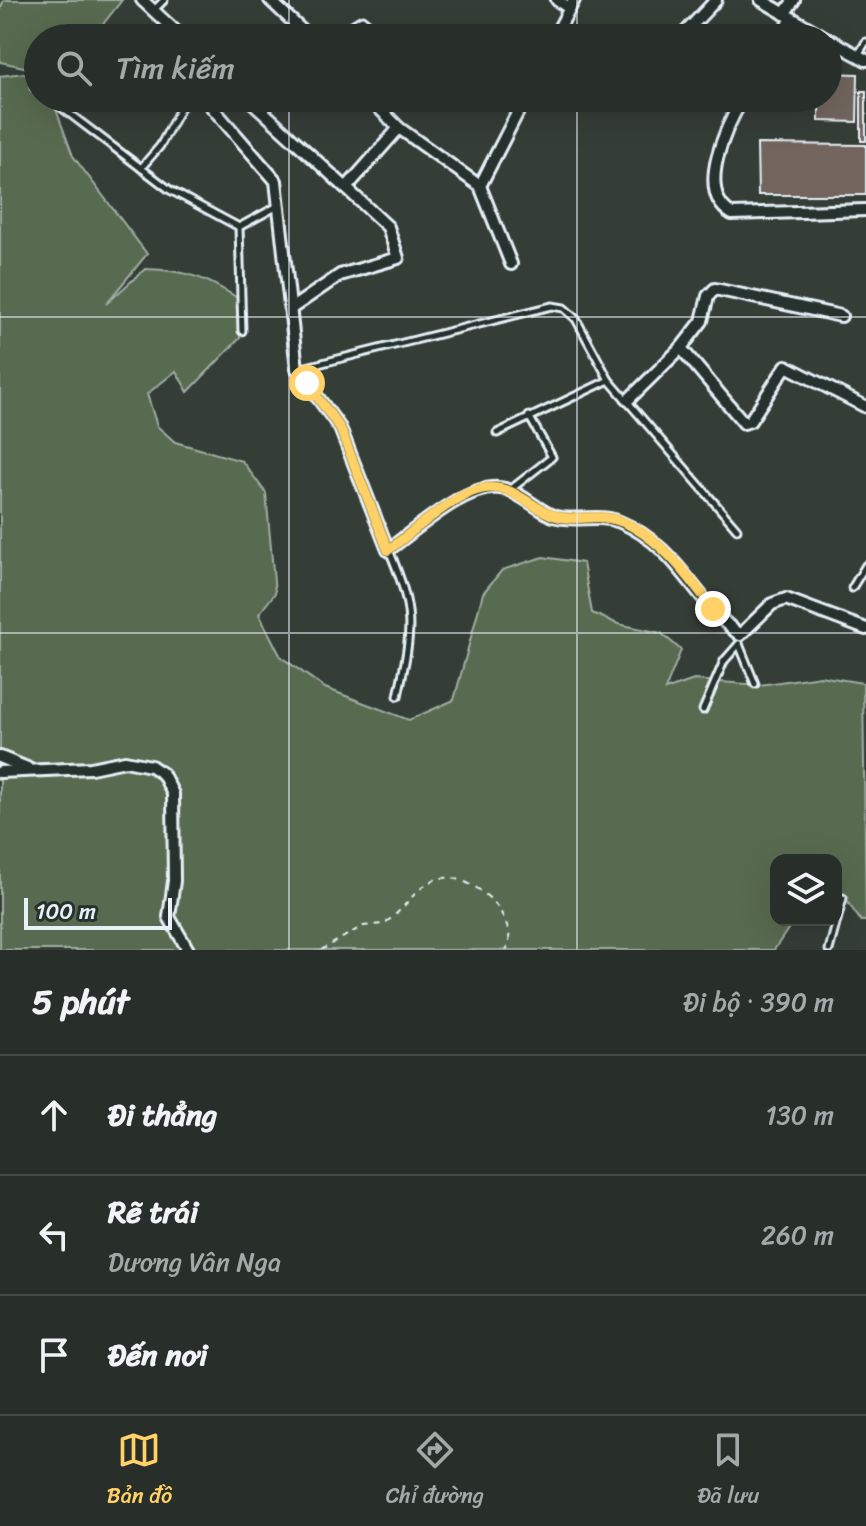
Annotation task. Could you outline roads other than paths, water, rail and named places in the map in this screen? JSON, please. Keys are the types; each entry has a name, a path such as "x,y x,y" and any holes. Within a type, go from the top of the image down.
{"street":[{"path":"142,0 168,24"},
{"path":"557,0 572,4 561,24"},
{"path":"693,24 716,0"},
{"path":"761,0 802,24"},
{"path":"785,24 794,0"},
{"path":"277,2 297,24"},
{"path":"842,47 862,58"},
{"path":"216,112 276,181 276,207 292,308 297,369 340,428 388,550 467,494 494,487 509,490 553,515 610,518 640,533 681,567 740,640 772,604 786,599 866,629"},
{"path":"267,112 388,227 398,258 340,275 292,308"},
{"path":"383,112 399,128 480,186 511,264"},
{"path":"480,186 518,112"},
{"path":"734,112 717,152 717,197 725,210 732,214 866,210"},
{"path":"346,188 399,128"},
{"path":"628,400 681,348 702,321 708,296 715,289 841,316"},
{"path":"681,348 744,423 750,421 786,366 866,407"},
{"path":"0,757 29,768"},
{"path":"0,772 29,768 76,769 133,762 151,766 163,774 173,794 174,881 169,917 188,950"}],"lane":[{"path":"154,11 164,0"},
{"path":"862,58 866,42"},
{"path":"67,112 170,190 239,227"},
{"path":"141,168 160,146 178,112"},
{"path":"239,227 276,207"},
{"path":"239,227 242,331"},
{"path":"297,369 552,306 564,308 581,325 609,380 737,529"},
{"path":"497,433 609,380"},
{"path":"509,490 552,457 529,416"},
{"path":"388,550 407,592 411,634 398,696"},
{"path":"852,588 866,565"},
{"path":"740,640 755,684"},
{"path":"703,710 724,661 740,640"},
{"path":"829,950 843,898"}]}
